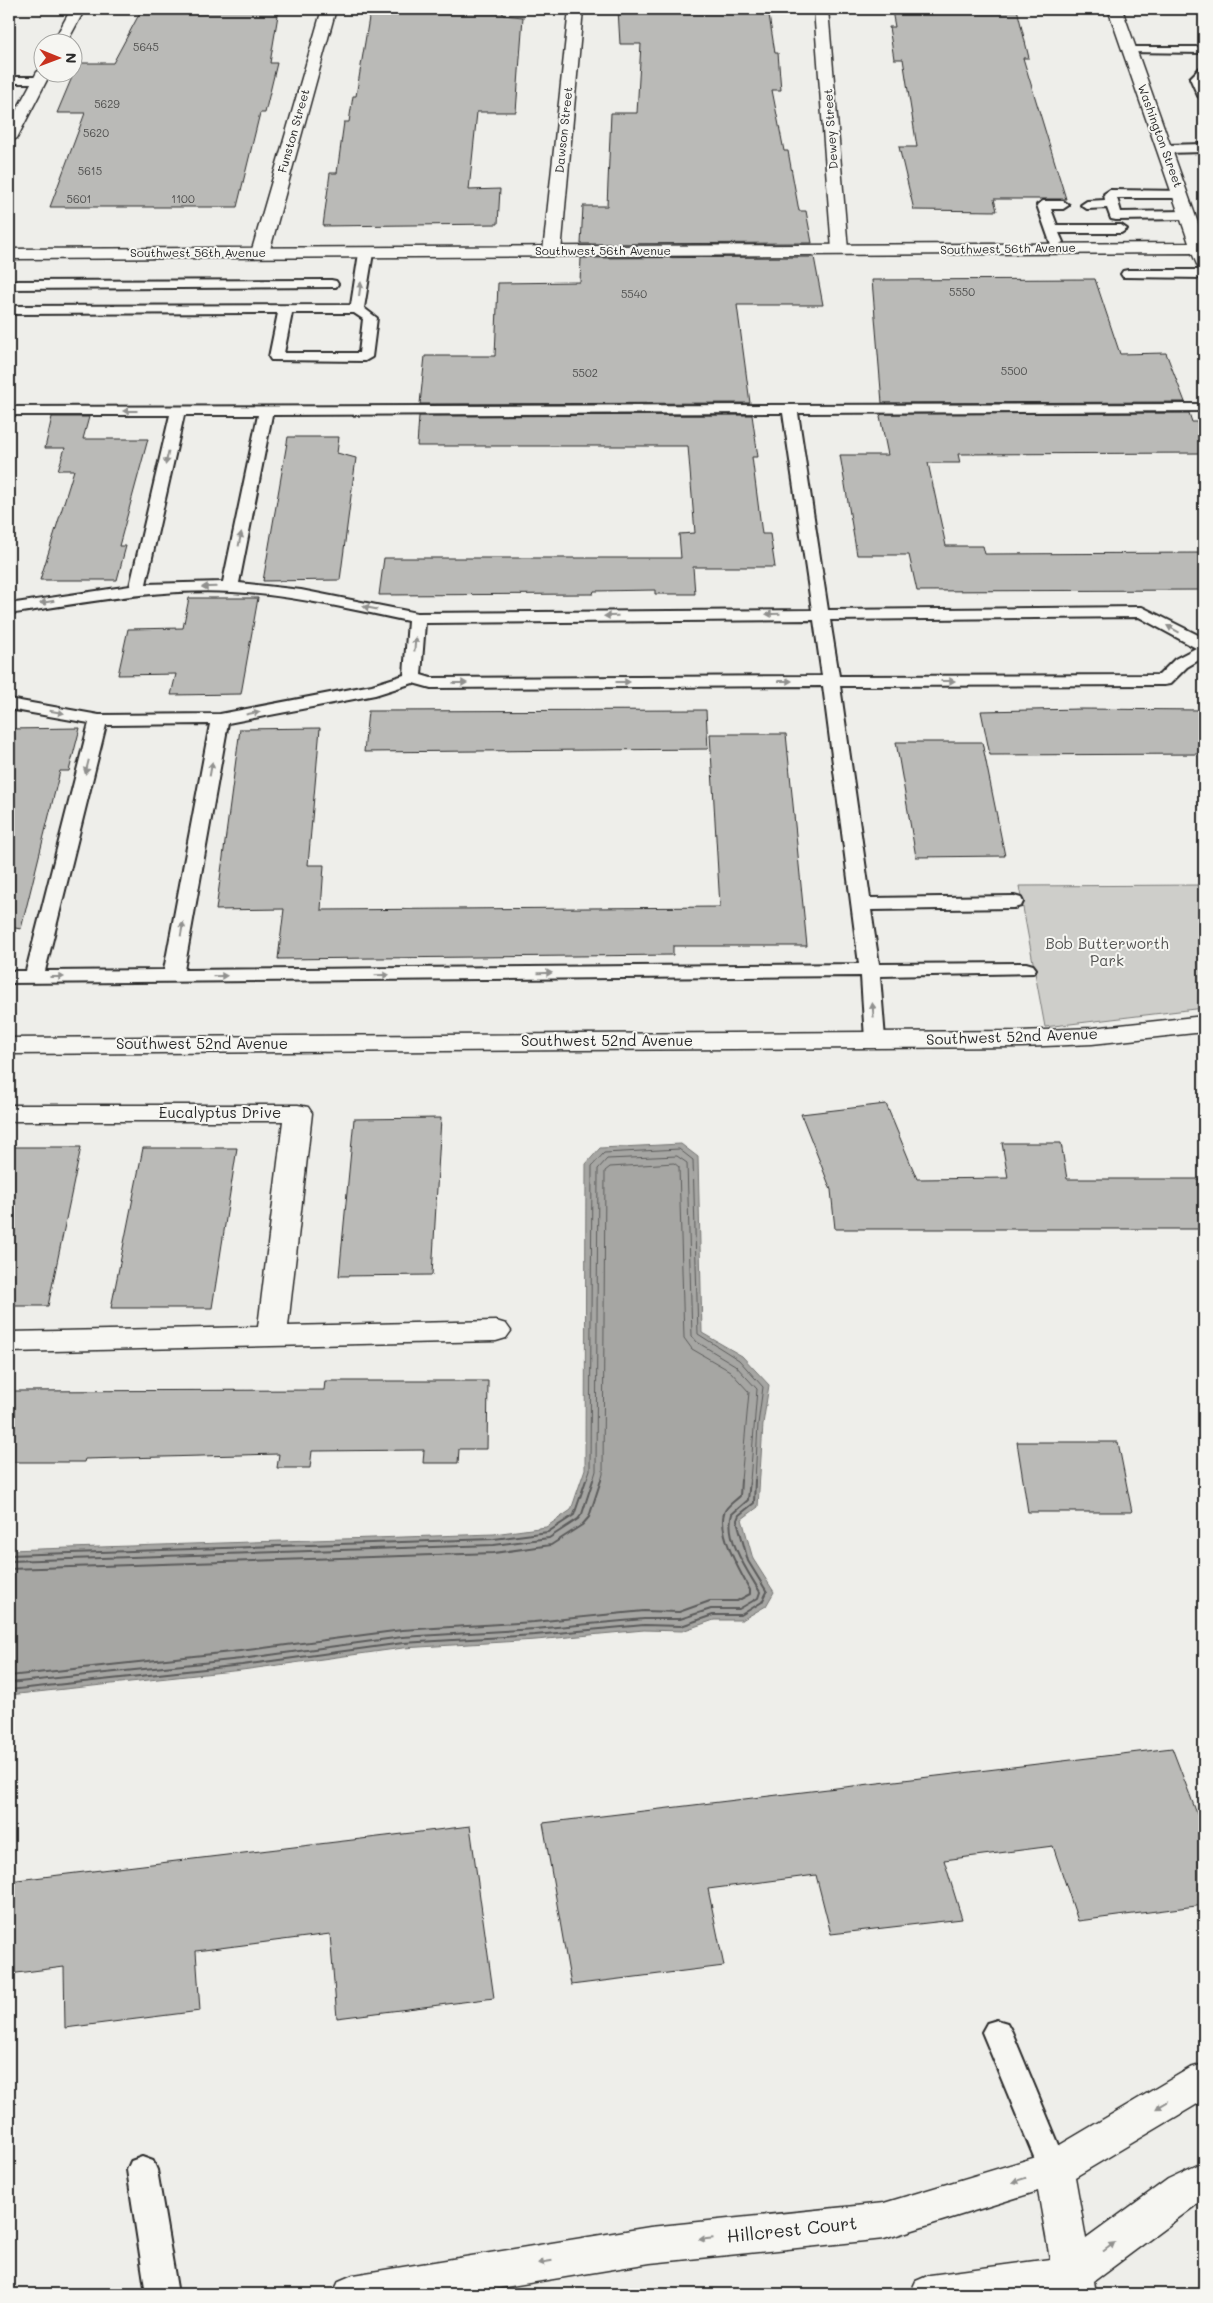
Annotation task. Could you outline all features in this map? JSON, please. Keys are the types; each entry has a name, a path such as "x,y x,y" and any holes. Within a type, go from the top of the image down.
{"street":[{"path":"65,32 78,9"},
{"name":"Funston Street","path":"260,253 328,9"},
{"name":"Dawson Street","path":"552,252 576,9"},
{"name":"Dewey Street","path":"821,9 840,250"},
{"name":"Washington Street","path":"1115,9 1202,253"},
{"path":"9,138 39,82"},
{"name":"Southwest 56th Avenue","path":"9,254 1058,248 1128,248 1202,253"},
{"name":"Southwest 52nd Avenue","path":"9,1046 1021,1039 1092,1036 1204,1024"},
{"name":"Eucalyptus Drive","path":"9,1113 298,1113 272,1335"},
{"path":"9,1342 496,1331"},
{"name":"Hillcrest Court","path":"353,2294 650,2245 884,2221 1054,2169 1204,2080"},
{"path":"1054,2169 1074,2284"},
{"path":"930,2294 1074,2284 1182,2191 1204,2179"}],"lane":[{"path":"1130,50 1204,50"},
{"path":"1204,70 1196,78 1204,96"},
{"path":"9,80 32,77"},
{"path":"1166,149 1204,148"},
{"path":"1128,248 1110,194 1181,194"},
{"path":"1058,248 1043,205 1065,211"},
{"path":"1089,210 1187,215"},
{"path":"1049,223 1121,229"},
{"path":"357,309 366,253"},
{"path":"1128,274 1204,274"},
{"path":"9,285 331,284"},
{"path":"9,310 286,309 357,309 370,318 365,357 276,357 286,309"},
{"path":"9,412 1197,408"},
{"path":"790,409 822,613 870,970 876,1039"},
{"path":"230,587 266,410"},
{"path":"137,589 178,411"},
{"path":"9,609 137,589 230,587 267,590 366,606 417,618 822,613 1142,612 1204,645"},
{"path":"412,678 417,618"},
{"path":"9,704 98,720 220,719 375,690 412,678 431,683 1164,680 1181,663 1204,650"},
{"path":"173,977 220,719"},
{"path":"34,977 98,720"},
{"path":"861,904 1014,902"},
{"path":"9,977 1026,968"},
{"path":"997,2032 1054,2169"},
{"path":"142,2170 162,2294"}],"green space":[{"name":"Bob Butterworth Park","path":"1204,885 1204,1008 1045,1027 1019,886"}],"water":[{"path":"681,1144 698,1157 702,1333 742,1356 769,1385 763,1424 758,1507 742,1519 753,1559 774,1592 766,1606 742,1620 714,1620 682,1631 644,1630 536,1640 403,1648 242,1670 9,1695 9,1550 494,1534 546,1527 571,1510 585,1469 586,1164 600,1148"}],"building":[{"path":"142,9 279,9 270,63 277,63 265,113 260,113 237,207 50,207 85,113 57,113 70,82 82,82 82,63 113,63"},
{"path":"455,9 503,9 503,15 523,17 516,112 477,112 469,190 500,189 498,224 323,226 330,173 337,173 344,122 349,122 353,96 356,96 370,12 455,13"},
{"path":"618,9 768,9 775,53 778,53 781,90 772,90 784,151 788,151 799,211 806,211 812,243 581,244 583,206 607,206 611,113 637,113 641,44 620,44"},
{"path":"902,9 1017,9 1029,58 1023,58 1066,199 994,199 997,211 914,210 899,147 917,147 903,59 894,59 889,27 895,27 892,11 903,11"},
{"path":"814,257 823,305 737,305 750,403 420,404 425,356 495,356 498,283 580,282 581,258"},
{"path":"1095,279 1120,354 1166,353 1185,402 882,403 872,280"},
{"path":"1189,413 1192,422 1198,422 1204,439 1204,453 958,454 960,463 928,463 946,546 983,546 985,554 1204,553 1204,590 917,591 909,555 857,555 840,455 888,455 880,416 882,414"},
{"path":"752,415 758,457 752,457 762,534 770,534 775,567 693,567 695,594 655,594 655,590 594,591 593,594 379,595 384,558 681,558 679,534 695,533 688,446 417,446 419,416"},
{"path":"52,417 89,417 83,439 148,439 119,546 126,546 117,580 40,580 74,470 58,470 65,448 45,448"},
{"path":"288,437 339,437 337,453 356,458 340,580 263,581"},
{"path":"189,598 258,598 241,694 171,695 176,674 118,675 128,629 183,628"},
{"path":"1081,709 1204,710 1204,754 990,755 981,711"},
{"path":"706,710 708,749 364,752 368,711"},
{"path":"80,728 69,771 60,771 21,929 9,927 9,729"},
{"path":"320,728 308,865 324,865 321,910 720,907 710,734 786,734 807,946 673,946 673,955 278,959 284,909 216,910 240,729"},
{"path":"896,742 982,742 1005,856 916,857"},
{"path":"886,1104 917,1179 1008,1178 1002,1143 1061,1143 1067,1179 1204,1179 1204,1229 835,1229 831,1190 801,1114"},
{"path":"441,1118 432,1275 339,1276 354,1119"},
{"path":"9,1147 81,1147 48,1306 9,1306"},
{"path":"143,1148 237,1148 212,1308 111,1308"},
{"path":"325,1381 488,1381 487,1449 459,1449 458,1463 423,1463 424,1450 312,1451 310,1468 277,1468 279,1454 85,1459 84,1462 9,1462 9,1391 324,1390"},
{"path":"1017,1442 1118,1442 1132,1512 1028,1512"},
{"path":"1172,1748 1204,1832 1204,1905 1078,1921 1053,1846 944,1860 962,1919 831,1934 816,1875 708,1889 724,1966 571,1985 543,1823"},
{"path":"470,1826 494,1998 337,2018 330,1934 196,1951 200,2011 65,2028 64,1967 9,1974 9,1881"}]}
